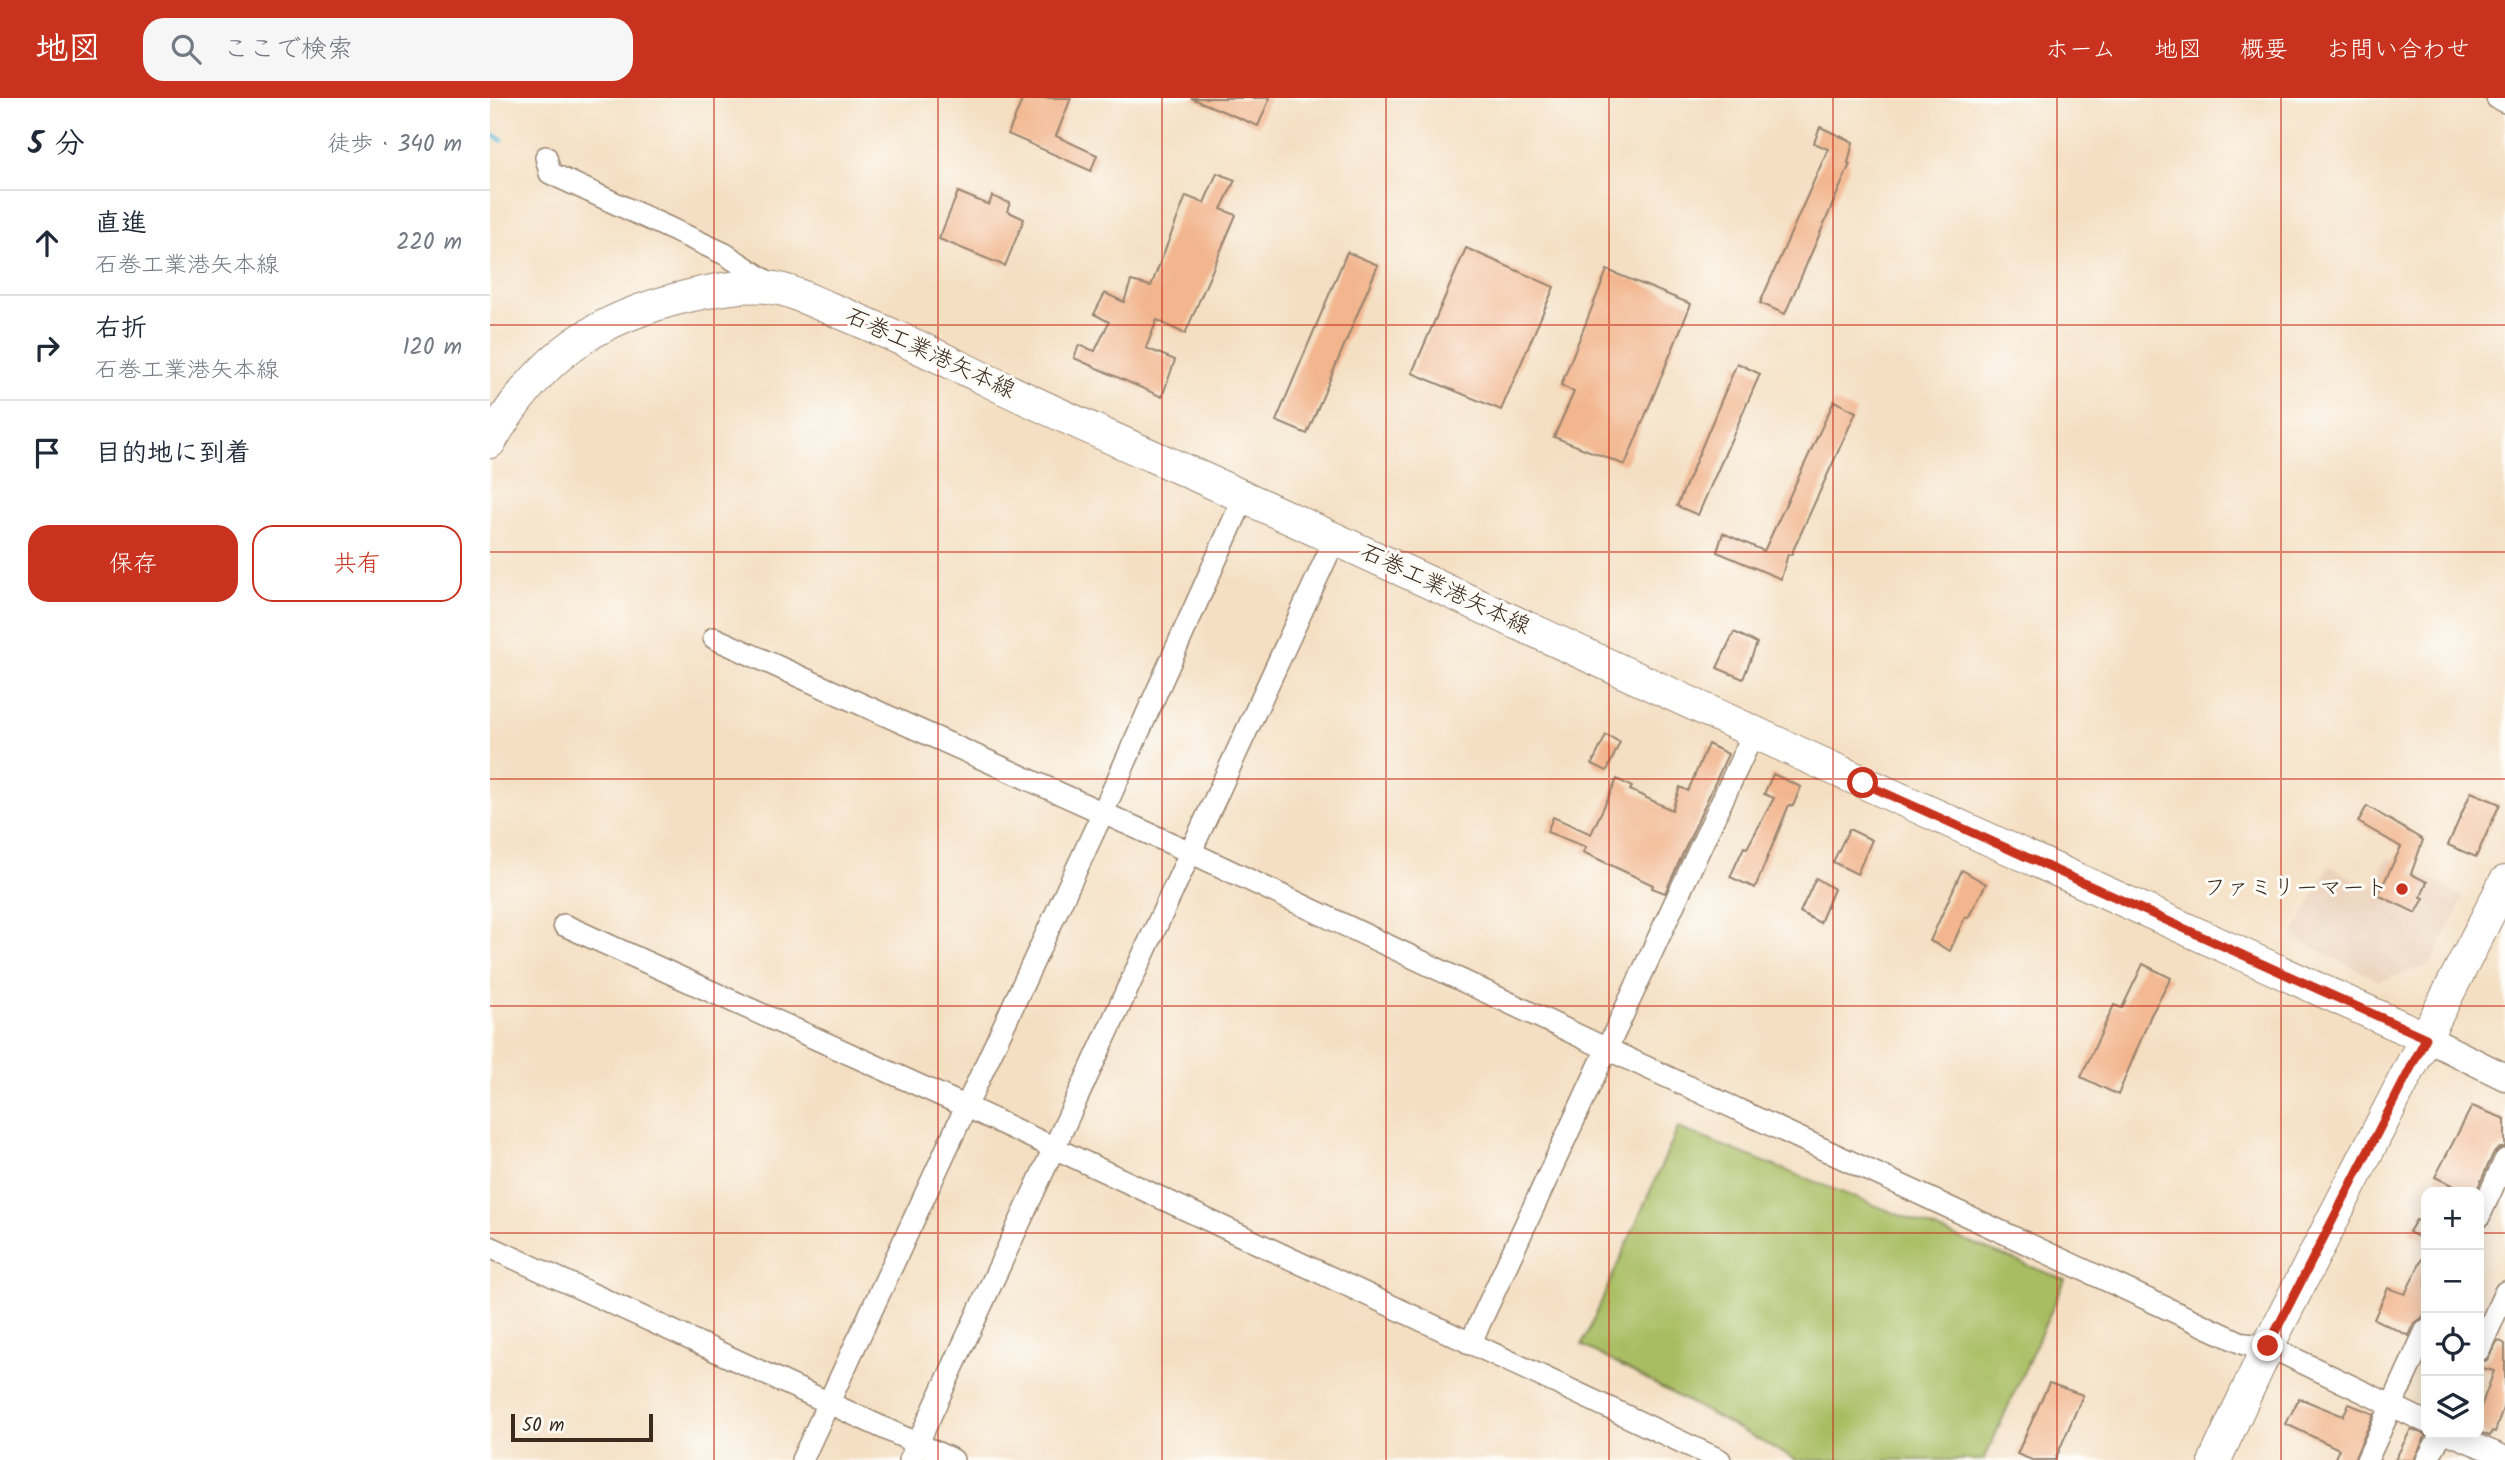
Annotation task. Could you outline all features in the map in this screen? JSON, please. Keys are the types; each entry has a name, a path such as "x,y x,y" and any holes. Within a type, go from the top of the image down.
{"main road":[{"name":"石巻工業港矢本線","path":"490,442 511,407 545,366 584,337 625,314 667,301 727,288 779,289 872,325 1753,734 2426,1038"},
{"path":"2215,1460 2268,1346 2505,882"}],"street":[{"path":"2497,98 2505,102"},
{"path":"546,157 550,173 725,254 779,289"},
{"path":"802,1460 1103,812 1244,497"},
{"path":"914,1452 1335,539"},
{"path":"715,638 1190,852 1607,1049 2244,1344 2268,1346 2421,1419"},
{"path":"1470,1344 1753,734"},
{"path":"564,925 967,1107 1720,1460"},
{"path":"2426,1038 2505,1077"},
{"path":"2484,1206 2505,1160"},
{"path":"490,1247 828,1403 914,1452 953,1460"},
{"path":"2484,1339 2505,1292"},
{"path":"2367,1460 2421,1342"},
{"path":"2427,1460 2438,1439"},
{"path":"2462,1439 2505,1457"}],"shaded area":[{"path":"2388,858 2464,897 2430,965 2379,981 2293,937 2329,866 2372,888"}],"green space":[{"path":"1678,1128 2065,1280 1984,1460 1796,1460 1582,1345"}],"building":[{"path":"1023,98 1071,98 1056,136 1097,155 1091,171 1008,134"},
{"path":"1191,98 1270,98 1258,126"},
{"path":"1820,127 1853,142 1848,163 1850,164 1785,314 1760,303 1828,149 1814,143"},
{"path":"1217,173 1235,180 1221,209 1236,215 1185,334 1157,320 1146,348 1175,360 1162,397 1074,358 1079,345 1095,351 1109,322 1094,314 1105,293 1124,302 1131,281 1151,286 1186,196 1204,203"},
{"path":"958,192 989,205 992,196 1010,203 1007,211 1024,219 1005,266 939,239"},
{"path":"1466,248 1554,287 1501,410 1412,373"},
{"path":"1347,252 1378,265 1307,434 1276,421"},
{"path":"1607,270 1691,304 1625,465 1554,437 1574,392 1561,385"},
{"path":"1737,363 1760,374 1698,515 1677,506"},
{"path":"1834,401 1856,412 1791,555 1788,554 1781,579 1717,552 1723,533 1764,551"},
{"path":"1734,632 1757,643 1743,679 1717,668"},
{"path":"1606,735 1620,742 1607,771 1592,764"},
{"path":"1708,744 1728,754 1665,893 1583,852 1586,847 1547,832 1553,817 1591,834 1617,779 1632,787 1630,790 1672,810 1680,787 1688,791"},
{"path":"1773,774 1801,787 1793,806 1789,805 1755,888 1730,877 1744,847 1747,848 1774,798 1764,794"},
{"path":"2471,792 2500,804 2476,857 2448,845"},
{"path":"2367,806 2423,840 2411,874 2427,882 2421,897 2424,898 2416,913 2378,895 2401,847 2358,822"},
{"path":"1849,829 1872,840 1857,874 1833,862"},
{"path":"1962,870 1986,884 1968,918 1965,917 1950,951 1930,941"},
{"path":"1816,878 1834,889 1820,923 1800,912"},
{"path":"2143,964 2171,978 2151,1015 2118,1095 2081,1077 2114,1005 2122,1008"},
{"path":"2472,1106 2505,1119 2505,1147 2493,1154 2478,1187 2456,1187 2435,1177"},
{"path":"2416,1220 2421,1222 2421,1239 2409,1232"},
{"path":"2421,1261 2421,1319 2414,1324 2409,1336 2374,1319 2388,1288 2405,1294"},
{"path":"2498,1340 2505,1344 2505,1402 2495,1432 2492,1431 2490,1436 2484,1434 2484,1398 2494,1371 2484,1368 2484,1361"},
{"path":"2049,1383 2083,1395 2055,1460 2032,1460 2017,1454"},
{"path":"2299,1398 2343,1416 2349,1404 2374,1414 2354,1460 2334,1460 2339,1449 2286,1424"},
{"path":"2411,1429 2421,1433 2421,1439 2424,1439 2414,1460 2395,1460"}],"waterway":[{"path":"490,134 502,140"}],"place":[{"name":"ファミリーマート","path":"2402,889"}],"route":[{"path":"1863,783 2426,1038 2268,1346"}]}
